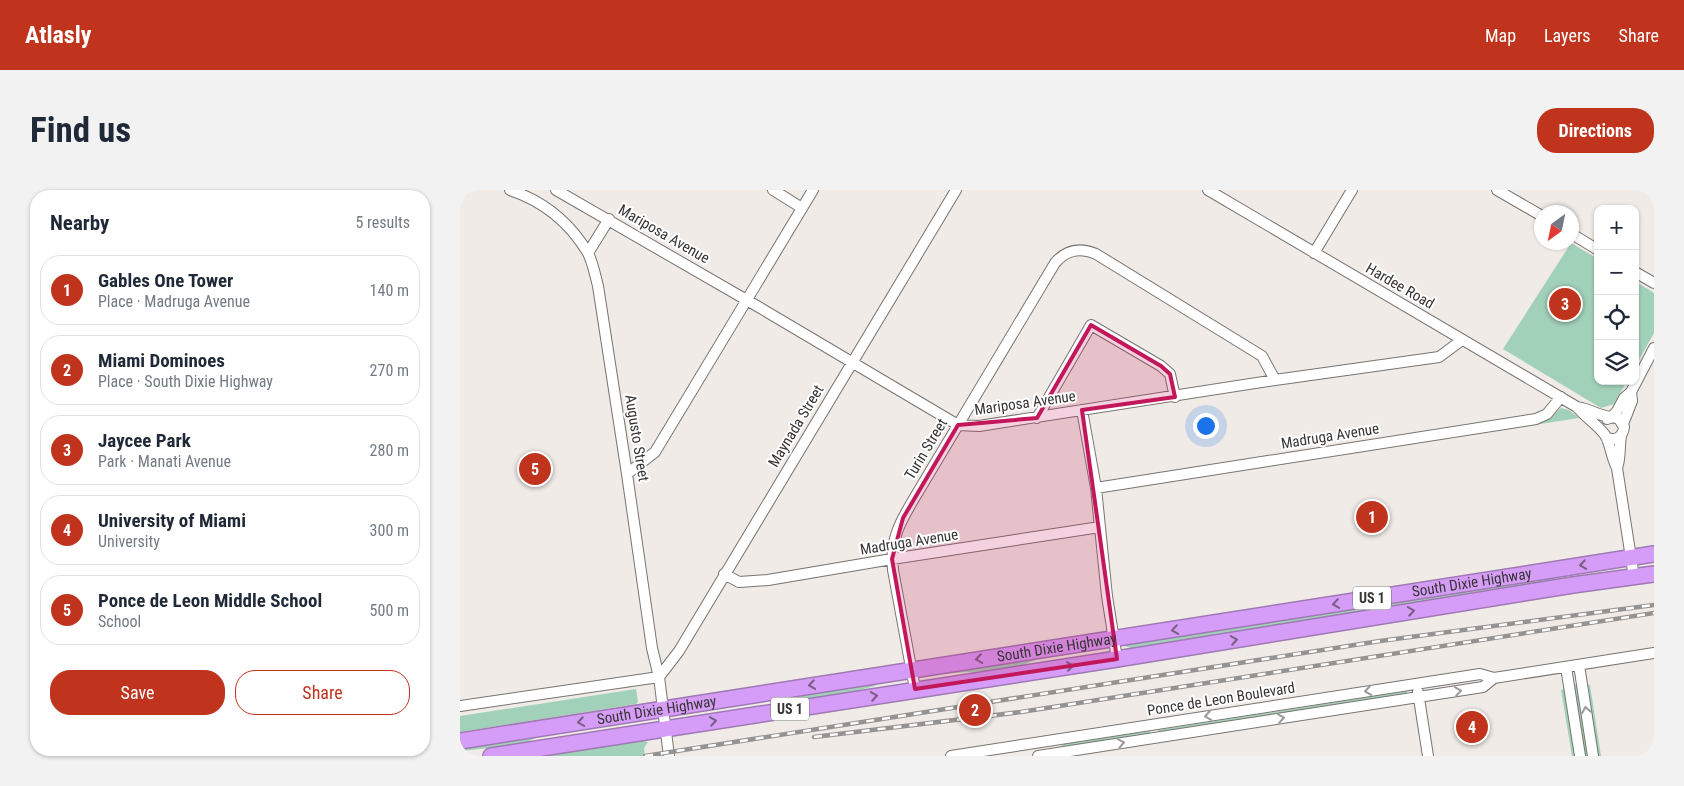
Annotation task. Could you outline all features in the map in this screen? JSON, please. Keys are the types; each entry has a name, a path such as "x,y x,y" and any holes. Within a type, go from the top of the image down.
{"highway":[{"name":"South Dixie Highway","path":"460,741 1654,554"},
{"name":"South Dixie Highway","path":"491,756 1116,659 1574,585 1654,574"}],"street":[{"name":"Augusto Street","path":"510,190 537,201 553,212 567,226 588,253 598,286 652,648 664,709 669,756"},
{"name":"Mariposa Avenue","path":"556,190 609,219 958,425 979,426 1037,418 1274,380 1440,357 1462,340"},
{"path":"772,190 802,208"},
{"path":"627,474 656,452 813,190"},
{"name":"Maynada Street","path":"659,677 679,651 956,190"},
{"name":"Hardee Road","path":"1208,190 1577,407 1588,409 1598,415 1611,417"},
{"path":"1314,253 1352,190"},
{"path":"1497,190 1534,211"},
{"path":"588,253 609,219"},
{"path":"1579,238 1594,248"},
{"name":"Turin Street","path":"915,690 892,559 894,541 903,518 1055,263 1062,256 1072,250 1086,250 1096,254 1262,356 1274,380"},
{"path":"1639,274 1654,283"},
{"path":"1037,418 1091,326 1161,366 1170,374 1175,397"},
{"path":"1618,468 1612,459 1604,434 1603,424 1617,412 1624,398 1631,392 1654,348"},
{"path":"1623,424 1632,401 1631,392"},
{"name":"Madruga Avenue","path":"1096,488 1536,420 1549,412 1560,397"},
{"name":"Hardee Road","path":"1577,407 1604,434"},
{"path":"1082,410 1096,488 1116,659"},
{"path":"1611,417 1619,419 1623,424 1624,430 1619,444 1620,458 1618,468 1634,577"},
{"path":"1604,434 1614,439 1621,436"},
{"name":"Madruga Avenue","path":"724,574 739,582 761,581 1100,527"},
{"name":"Ponce de Leon Boulevard","path":"951,756 1008,752 1480,674 1494,678 1654,653"},
{"path":"1579,665 1593,756"},
{"path":"1566,667 1580,756"},
{"path":"460,706 659,677"},
{"name":"Ponce de Leon Boulevard","path":"1038,756 1484,687 1494,678"},
{"path":"1416,684 1428,756"}],"highlighted area":[{"path":"1091,325 1161,366 1170,374 1175,397 1082,410 1117,659 915,689 892,559 903,518 958,425 1037,418"}],"green space":[{"path":"1579,248 1594,257 1594,385 1625,385 1614,404 1601,408 1503,349 1567,250 1579,250"},
{"path":"1639,284 1654,293 1654,333 1639,360"},
{"path":"1561,408 1569,410 1579,418 1456,437 1540,423 1550,418"},
{"path":"1558,577 1537,587 1136,649 1124,646 1125,644"},
{"path":"1037,657 1038,659 1005,670 936,674"},
{"path":"875,683 875,686 837,696 775,706 775,704 794,696"},
{"path":"1576,684 1578,686 1589,756 1584,756 1574,686"},
{"path":"1587,685 1590,685 1601,756 1598,756"},
{"path":"636,689 638,702 636,704 460,732 460,716"},
{"path":"1564,689 1575,756 1572,756 1561,690"},
{"path":"1407,691 1407,694 1158,733 1158,730"},
{"path":"1150,731 1150,734 1059,748 1064,744"},
{"path":"538,736 520,745 460,751 460,748"},
{"path":"639,740 648,742 644,748 645,756 538,756"}],"railway":[{"path":"645,756 1380,641 1654,605"},
{"path":"814,737 1021,712 1654,613"}],"place":[{"name":"Jaycee Park","path":"1565,304"},
{"name":"Ponce de Leon Middle School","path":"535,469"},
{"name":"Gables One Tower","path":"1372,517"},
{"name":"Miami Dominoes","path":"975,710"},
{"name":"University of Miami","path":"1472,727"}]}
